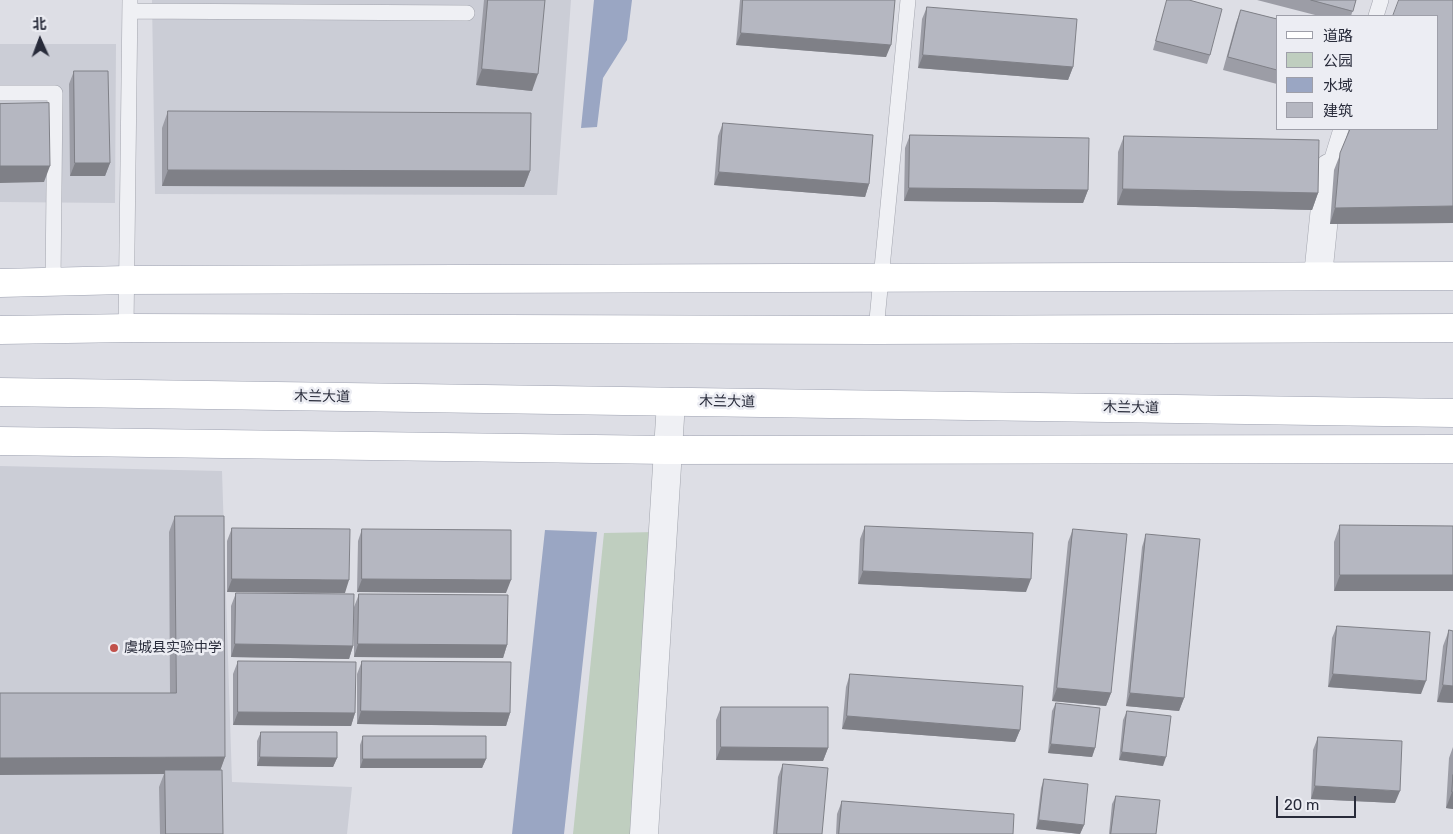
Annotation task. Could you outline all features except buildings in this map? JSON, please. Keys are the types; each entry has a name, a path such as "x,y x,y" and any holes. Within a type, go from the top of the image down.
{"main road":[{"path":"0,283 126,280 1453,276"},
{"path":"0,330 126,328 876,330 1453,328"},
{"name":"木兰大道","path":"0,392 1453,413"},
{"path":"0,442 668,450 1453,449"}],"street":[{"path":"1318,276 1329,168"},
{"path":"644,834 671,402"}],"lane":[{"path":"876,330 908,0"},
{"path":"1376,15 1381,0"},
{"path":"126,328 130,6 467,13"},
{"path":"0,93 55,93 53,282"},
{"path":"1329,168 1342,130"}],"shaded area":[{"path":"152,0 571,0 557,195 155,194"},
{"path":"0,44 116,44 115,203 0,202"},
{"name":"虞城县实验中学","path":"0,466 222,471 232,782 352,787 347,834 0,834"}],"green space":[{"path":"657,532 636,834 573,834 604,533"}],"water":[{"path":"594,0 632,0 627,40 603,78 597,127 581,128"},
{"path":"545,530 597,532 564,834 512,834"}],"place":[{"name":"虞城县实验中学","path":"114,648"}]}
